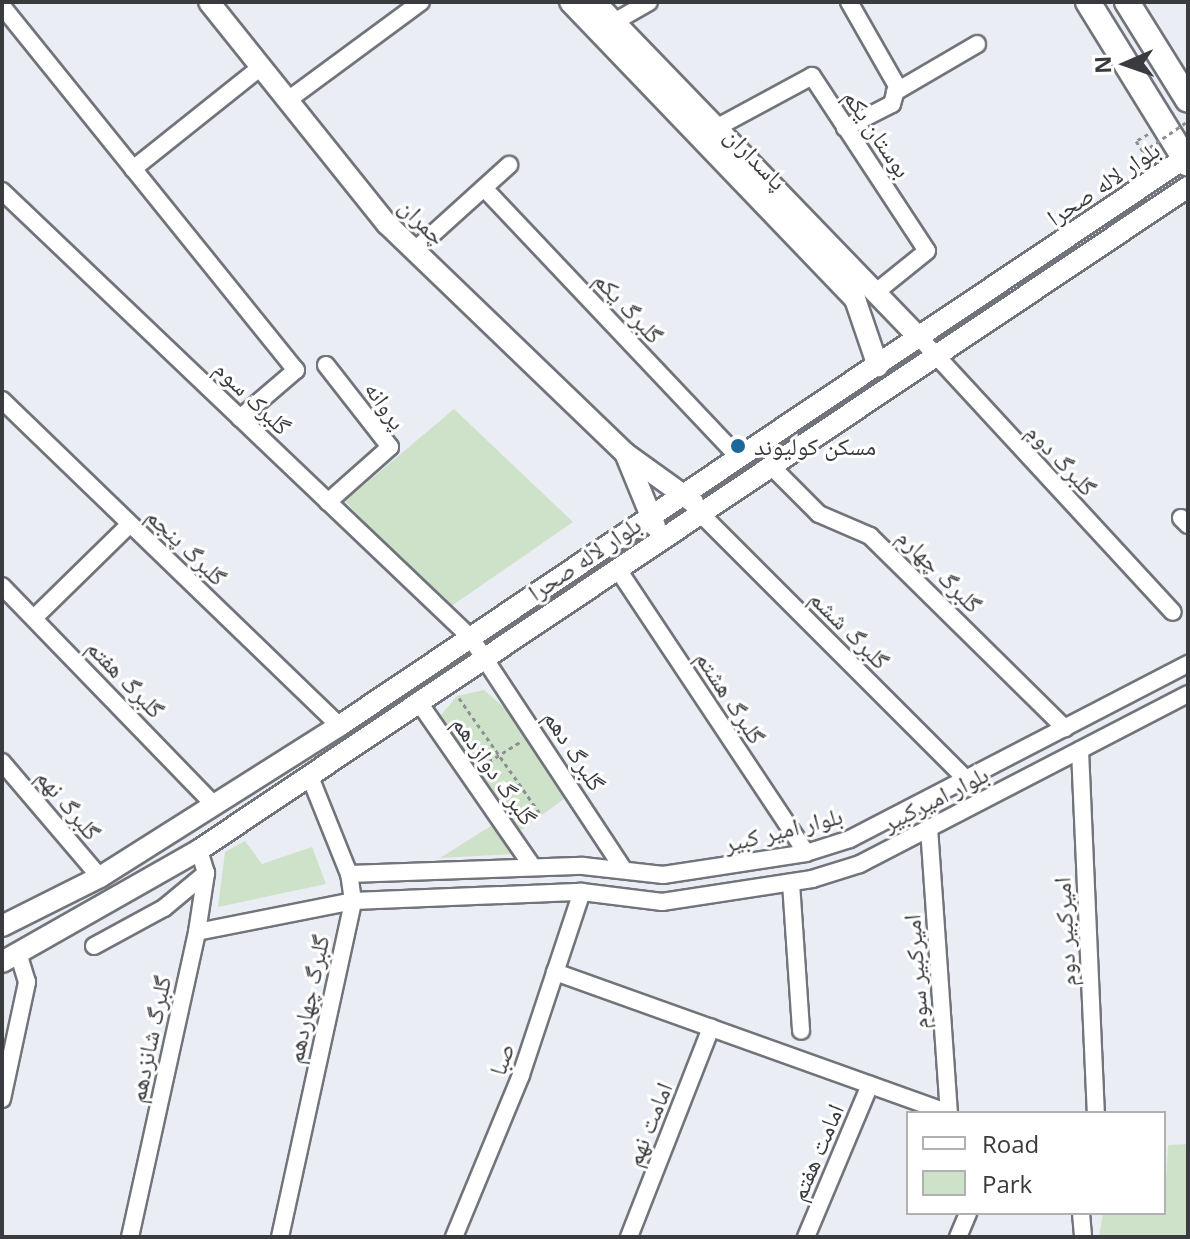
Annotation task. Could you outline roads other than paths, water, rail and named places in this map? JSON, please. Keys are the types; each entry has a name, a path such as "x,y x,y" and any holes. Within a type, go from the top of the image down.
{"highway":[{"path":"1088,2 1186,161"},
{"path":"1127,2 1188,100"}],"main road":[{"name":"چمران","path":"209,2 415,250 625,453 686,492 700,513"},
{"name":"پاسداران","path":"570,2 919,337"},
{"name":"پاسداران","path":"595,2 855,299 878,366"},
{"name":"بلوار لاله صحرا","path":"2,926 100,877 339,726 878,366 1150,175 1186,161"},
{"path":"1150,175 1160,204"},
{"name":"بلوار لاله صحرا","path":"10,958 199,850 662,536 1188,187"},
{"name":"چمران","path":"625,453 649,518 662,536"}],"street":[{"path":"288,100 398,9 421,2"},
{"path":"614,22 649,2"},
{"path":"845,128 892,104 895,92 849,2"},
{"path":"2,4 296,370 240,418"},
{"path":"895,92 977,44"},
{"path":"133,169 261,67"},
{"name":"بوستان یکم","path":"710,134 812,76 927,251 875,293"},
{"path":"415,250 509,165"},
{"name":"گلبرگ یکم","path":"484,188 739,458"},
{"name":"گلبرک سوم","path":"2,191 471,638"},
{"name":"گلبرگ دوم","path":"919,337 933,356 1173,612"},
{"name":"پروانه","path":"326,365 390,447 328,502"},
{"name":"گلبرگ پنجم","path":"2,400 339,726"},
{"name":"گلبرگ چهارم","path":"770,465 819,514 870,536 1065,728"},
{"name":"گلبرگ ششم","path":"700,513 966,779"},
{"path":"34,618 130,524"},
{"name":"گلبرگ هشتم","path":"617,568 806,853"},
{"name":"گلبرگ هفتم","path":"2,586 214,805"},
{"name":"گلبرگ دهم","path":"471,638 486,655 624,870"},
{"name":"بلوار امیر کبیر","path":"349,874 533,867 702,873 806,853 850,839 1188,664"},
{"name":"بلوار امیرکبیر","path":"197,932 353,901 582,892 662,902 791,883 860,864 1188,694"},
{"name":"گلبرگ دوازدهم","path":"418,701 533,867"},
{"name":"امیرکبیر دوم","path":"1080,750 1096,1111"},
{"name":"گلبرگ نهم","path":"2,762 100,877"},
{"name":"گلبرگ چهاردهم","path":"280,1237 353,901 349,874 310,777"},
{"name":"امیرکبیر سوم","path":"929,828 948,1111"},
{"path":"850,839 860,864"},
{"name":"گلبرگ شانزدهم","path":"130,1237 197,932 206,873 199,850"},
{"path":"94,946 164,908 206,873"},
{"path":"791,883 801,1031"},
{"name":"صبا","path":"454,1237 555,972 582,892"},
{"path":"2,1099 27,982 10,958"},
{"path":"555,972 942,1111"},
{"name":"امامت نهم","path":"629,1237 711,1028"},
{"name":"امامت هفتم","path":"806,1237 870,1085"},
{"path":"958,1237 967,1215"},
{"path":"1081,1215 1083,1237"}],"place":[{"name":"مسکن کولیوند","path":"738,446"}]}
